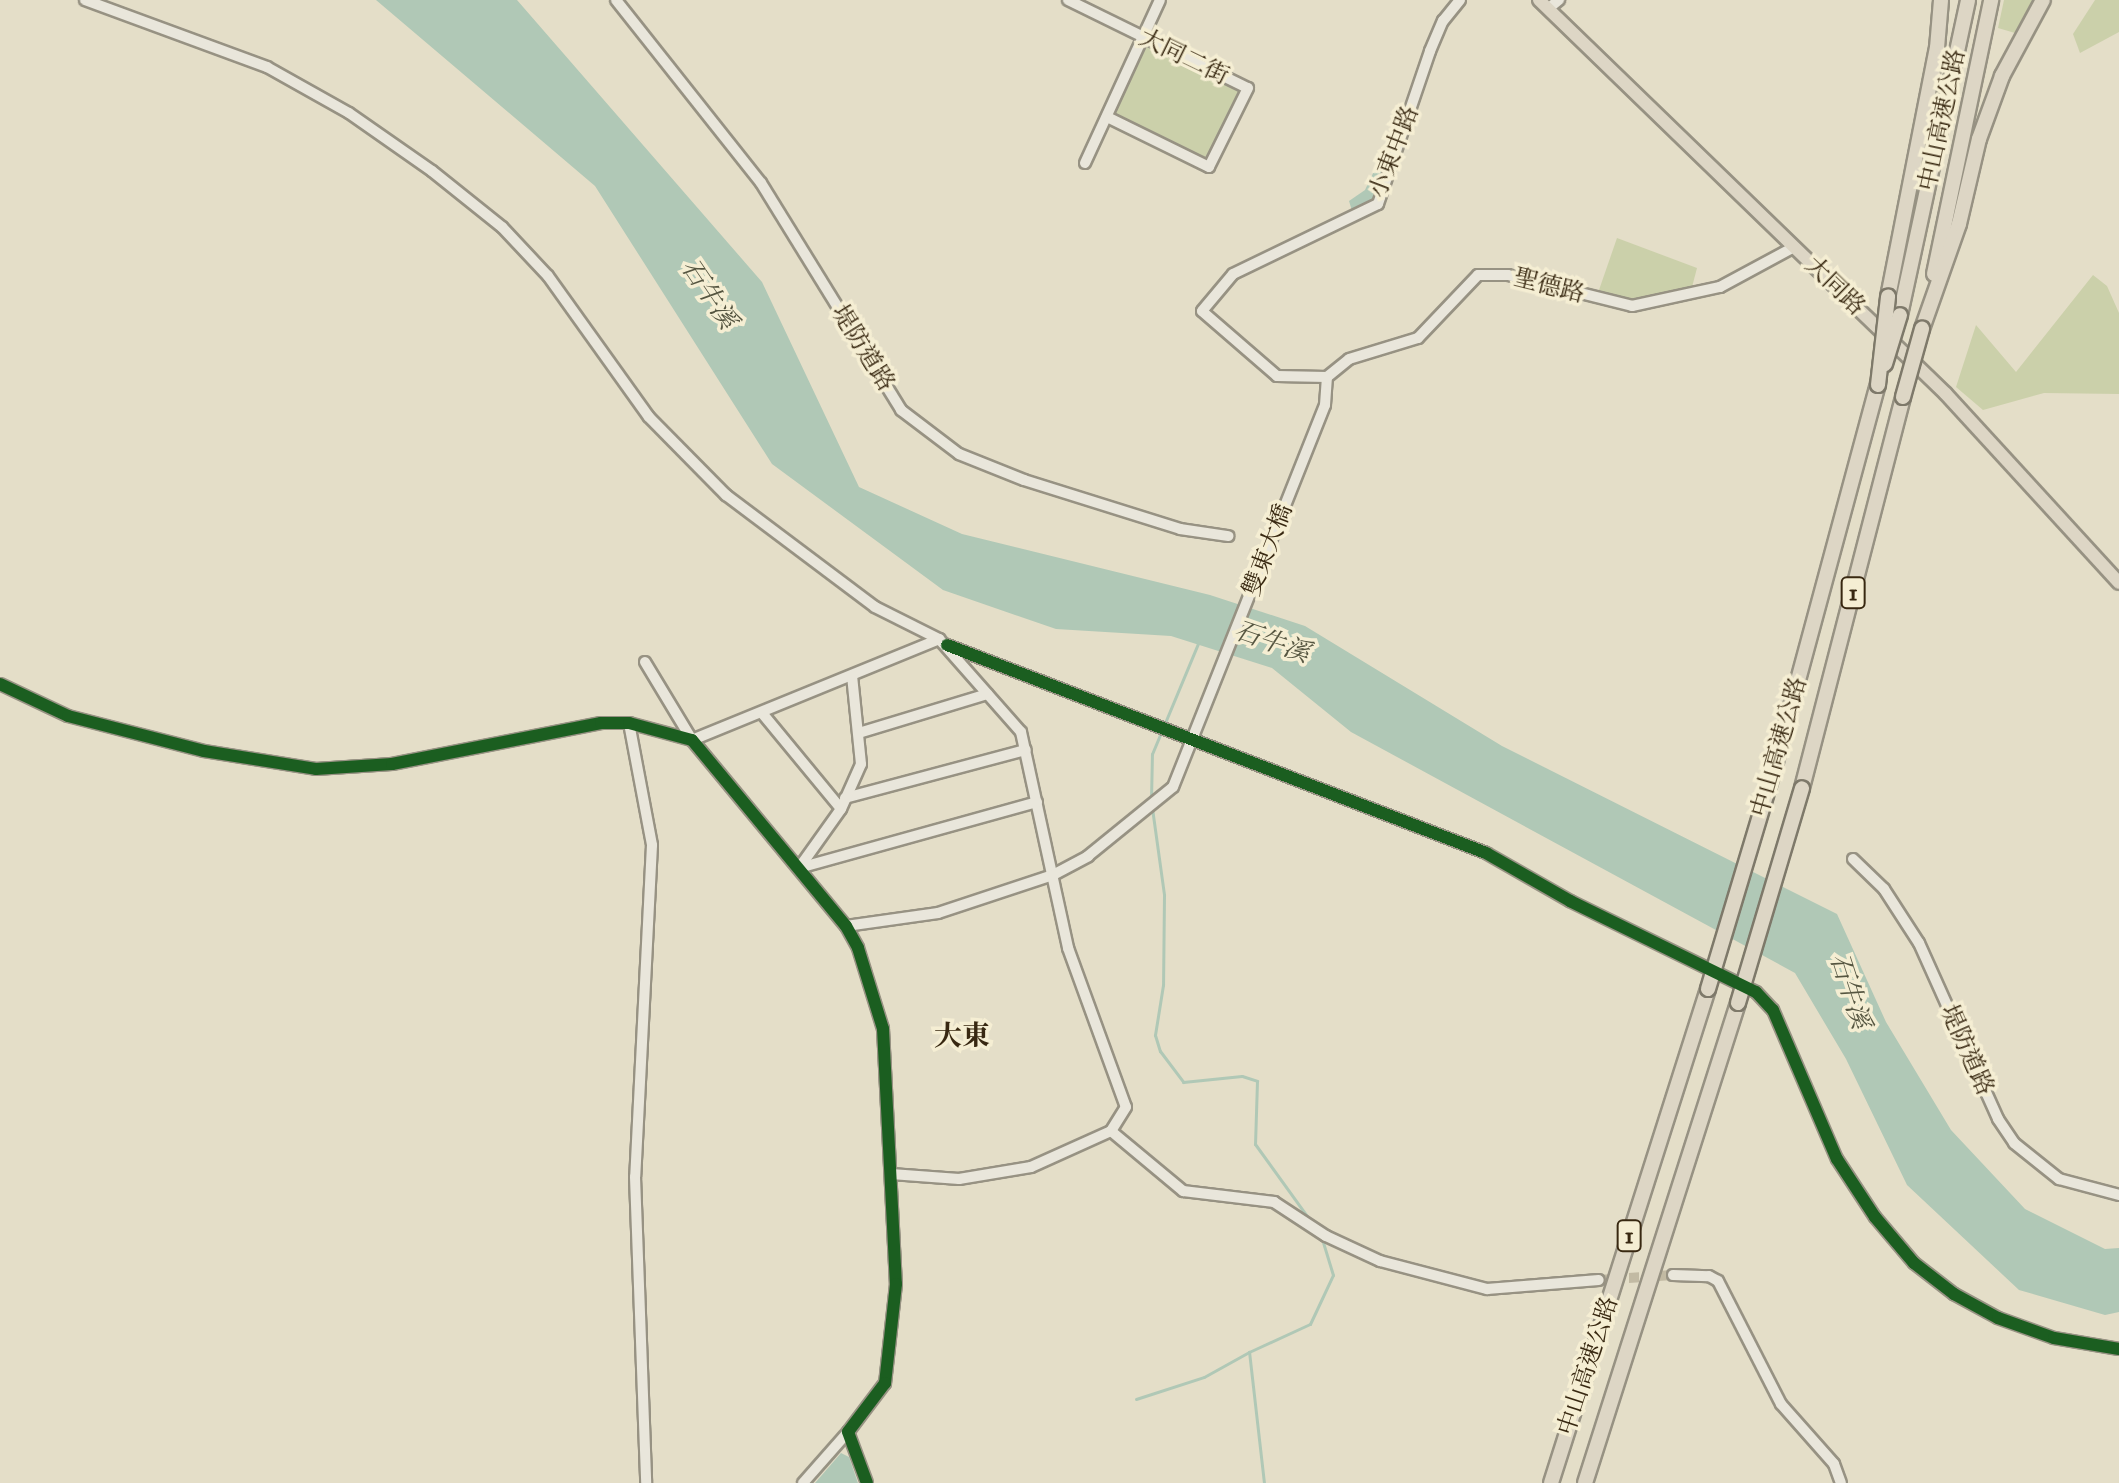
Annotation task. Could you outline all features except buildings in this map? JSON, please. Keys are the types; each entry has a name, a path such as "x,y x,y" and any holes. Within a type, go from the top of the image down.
{"highway":[{"path":"1878,385 1888,297 1944,0"},
{"name":"中山高速公路","path":"1551,1483 1708,989 1773,773 1878,385 1900,315 1968,0"},
{"name":"中山高速公路","path":"1585,1483 1738,1003 1802,788 1922,329 1991,0"},
{"path":"1922,329 1959,224 1979,139 2012,54 2043,0"}],"main road":[{"name":"大同路","path":"1549,3 1946,394 2119,583"}],"street":[{"path":"85,0 267,67 349,113 432,171 502,227 548,276 649,417 726,495 875,607 943,642 1486,853 1570,901 1756,992 1773,1010 1837,1159 1882,1226 1914,1263 1954,1294 1998,1318 2054,1338 2119,1349"},
{"name":"堤防道路","path":"616,0 761,183 901,410 959,454 1024,480 1165,525 1228,536"},
{"name":"大同二街","path":"1068,0 1248,88 1209,167 1107,117"},
{"path":"1085,163 1160,0"},
{"name":"小東中路","path":"1327,377 1277,376 1202,311 1233,274 1378,204 1430,51 1443,21 1460,0"},
{"name":"聖德路","path":"1327,377 1349,359 1418,338 1478,275 1508,275 1632,306 1720,287 1794,247"},
{"name":"雙東大橋","path":"846,926 938,913 1053,875 1088,856 1173,787 1195,740 1308,449 1329,392 1327,377"},
{"path":"0,684 68,716 204,751 316,769 392,764 578,726 629,723 692,740 943,642"},
{"path":"891,1174 959,1179 1031,1167 1111,1131 1126,1107 1088,1012 1053,875 1026,750 1016,723 943,642"},
{"path":"645,662 692,740 846,926 858,948 886,1046 896,1284 885,1383 848,1432 803,1483"},
{"path":"799,868 841,809 861,764 862,732 852,675"},
{"path":"862,732 987,694"},
{"path":"762,713 841,809"},
{"path":"629,723 652,845 635,1177 646,1483"},
{"path":"845,798 1026,750"},
{"path":"799,868 1037,802"},
{"name":"堤防道路","path":"1853,859 1884,889 1919,943 1998,1119 2014,1143 2059,1179 2119,1195"},
{"path":"1111,1131 1183,1191 1274,1202 1347,1248 1392,1265 1487,1289 1599,1280"},
{"path":"1673,1275 1709,1276 1718,1281 1781,1404 1834,1464 1841,1483"},
{"path":"848,1432 867,1483"}],"shaded area":[{"path":"2004,0 2034,0 2015,33 1998,28"},
{"path":"2095,0 2119,0 2119,32 2080,53 2073,34"},
{"path":"1147,45 1242,94 1208,161 1112,113"},
{"path":"1617,238 1697,268 1691,291 1631,302 1599,290"},
{"path":"2093,275 2107,286 2119,313 2119,394 2044,393 1983,410 1956,387 1976,325 2016,372"}],"water":[{"name":"石牛溪","path":"376,0 517,0 762,282 859,487 962,534 1210,595 1305,626 1502,746 1837,914 1886,1022 1951,1130 2025,1209 2105,1249 2119,1248 2119,1312 2105,1315 2019,1290 1907,1185 1846,1059 1795,973 1351,732 1272,668 1171,636 1056,629 943,590 772,464 595,186"},
{"path":"1377,165 1383,171 1373,198 1353,214 1349,201 1365,190"},
{"path":"841,1453 849,1457 858,1483 815,1483"}],"waterway":[{"path":"1151,800 1152,754 1199,641"},
{"path":"1152,808 1164,895 1163,985 1155,1035 1160,1051 1183,1082 1242,1076 1257,1081 1255,1144 1309,1219"},
{"path":"1264,1483 1249,1352 1310,1324 1333,1275 1322,1239"},
{"path":"1136,1399 1204,1377 1249,1352"}],"tunnel":[{"path":"1599,1280 1673,1275"}],"cycle path":[{"path":"947,645 1486,853 1570,901 1756,992 1773,1010 1837,1159 1875,1217 1914,1263 1954,1294 1998,1318 2054,1338 2119,1349"},
{"path":"0,684 68,716 204,751 316,769 392,764 601,723 629,723 692,740 846,926 858,948 883,1029 896,1284 885,1383 848,1432 867,1483"}],"district":[{"name":"大東","path":"962,1036"}]}
